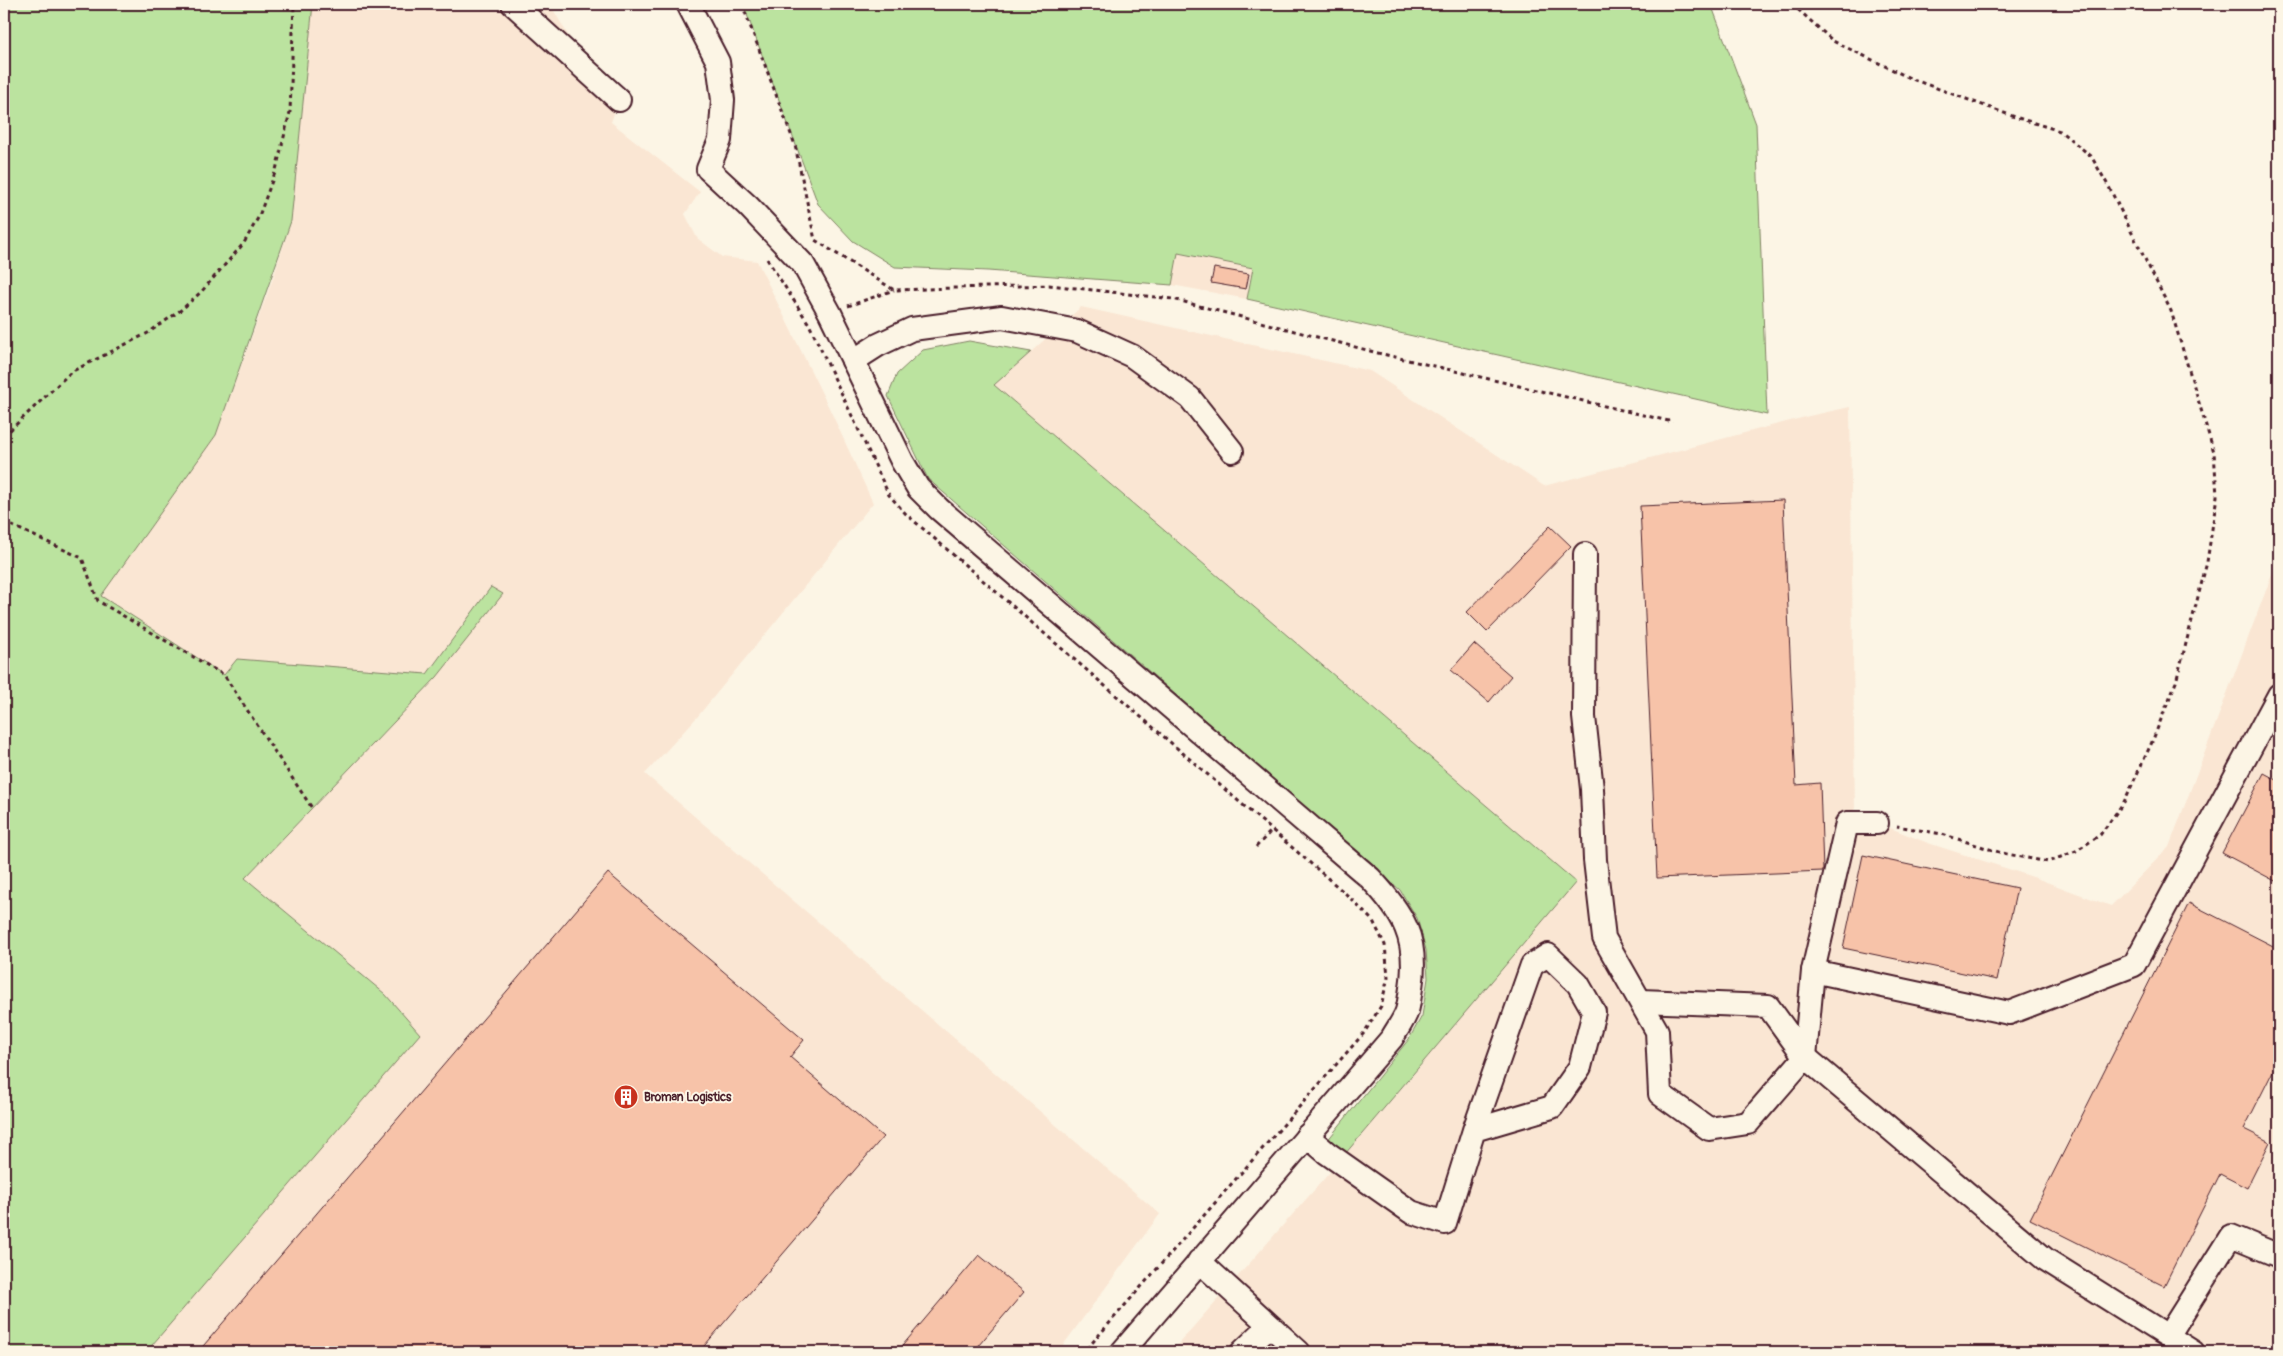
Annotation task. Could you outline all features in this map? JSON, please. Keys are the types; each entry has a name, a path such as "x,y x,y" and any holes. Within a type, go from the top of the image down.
{"street":[{"path":"513,4 619,100"},
{"path":"688,4 718,62 723,100 720,140 708,169 748,206 804,264 902,461 918,488 939,509 1370,878 1391,900 1405,923 1413,952 1412,979 1407,1010 1392,1038 1122,1352"},
{"path":"853,361 878,345 912,329 1002,317 1076,330 1132,356 1190,398 1232,451"},
{"path":"1585,554 1584,718 1592,789 1595,860 1604,938 1657,1031 1660,1094 1709,1130 1748,1124 1805,1057 1813,971 1847,823 1877,823"},
{"path":"1813,971 2009,1013 2134,965 2279,695"},
{"path":"1307,1136 1327,1153 1411,1212 1445,1223 1474,1130 1532,965 1548,955 1578,984 1594,1012 1580,1067 1552,1107 1474,1130"},
{"path":"1641,1001 1768,1006 1805,1057 2045,1259 2193,1352"},
{"path":"2168,1336 2231,1236 2279,1256"},
{"path":"1199,1262 1299,1352"},
{"path":"1242,1352 1269,1326"}],"path":[{"path":"4,9 6,4"},
{"path":"4,436 71,372 148,333 181,310 202,291 244,243 259,216 276,170 290,112 294,4"},
{"path":"742,4 795,145 815,240 894,290 1049,285 1173,299 1378,352 1674,422"},
{"path":"1792,4 1833,41 1912,79 2015,117 2060,131 2091,156 2109,187 2171,311 2214,452 2217,496 2206,562 2176,682 2152,742 2124,802 2100,835 2076,852 2048,862 2002,853 1942,834 1877,823"},
{"path":"762,251 809,324 889,494 906,514 1346,894 1373,921 1385,945 1388,977 1381,1006 1364,1033 1084,1352"},
{"path":"4,522 82,558 98,601 224,675 312,808"},
{"path":"1256,847 1272,830"}],"shaded area":[{"path":"313,4 550,4 580,56 619,100 611,122 700,192 685,214 697,238 722,257 757,261 833,416 873,503 698,716 645,774 1160,1214 1058,1352 146,1352 382,1075 385,994 245,878 437,677 502,594 491,587 427,674 238,659 224,675 100,596 216,435 274,275 291,221"},
{"path":"1178,253 1253,268 1247,299 1172,285"},
{"path":"1081,307 1370,371 1544,486 1809,416 1850,407 1855,814 1928,843 2033,877 2111,906 2169,847 2279,556 2279,1352 1171,1352 1331,1171 1576,882 994,385"}],"green space":[{"path":"4,4 313,4 291,221 216,435 101,596 224,675 237,659 427,674 491,587 503,594 437,677 245,878 385,994 420,1034 146,1352 4,1352"},
{"path":"743,4 1711,4 1756,124 1767,415 1247,299 1253,268 1178,253 1172,285 988,271 895,267 853,241 818,204"},
{"path":"969,341 1031,352 994,385 1576,882 1345,1154 1327,1141 1409,1039 1422,1016 1428,978 1426,950 1417,918 1400,890 928,479 888,396 897,374 923,350"}],"building":[{"path":"1214,268 1249,274 1246,289 1211,283"},
{"path":"1783,500 1796,785 1820,783 1823,871 1657,878 1640,506"},
{"path":"1550,526 1571,546 1487,632 1467,612"},
{"path":"1474,644 1511,676 1489,702 1451,670"},
{"path":"2264,773 2279,781 2279,883 2222,853"},
{"path":"1863,855 2017,888 1997,980 1843,948"},
{"name":"Broman Logistics","path":"608,873 804,1040 790,1057 883,1137 699,1352 198,1352"},
{"path":"2189,903 2279,949 2279,1059 2244,1129 2270,1142 2247,1188 2220,1174 2164,1286 2030,1219"},
{"path":"979,1255 1024,1292 973,1352 897,1352"}],"place":[{"name":"Broman Logistics","path":"626,1097"}]}
